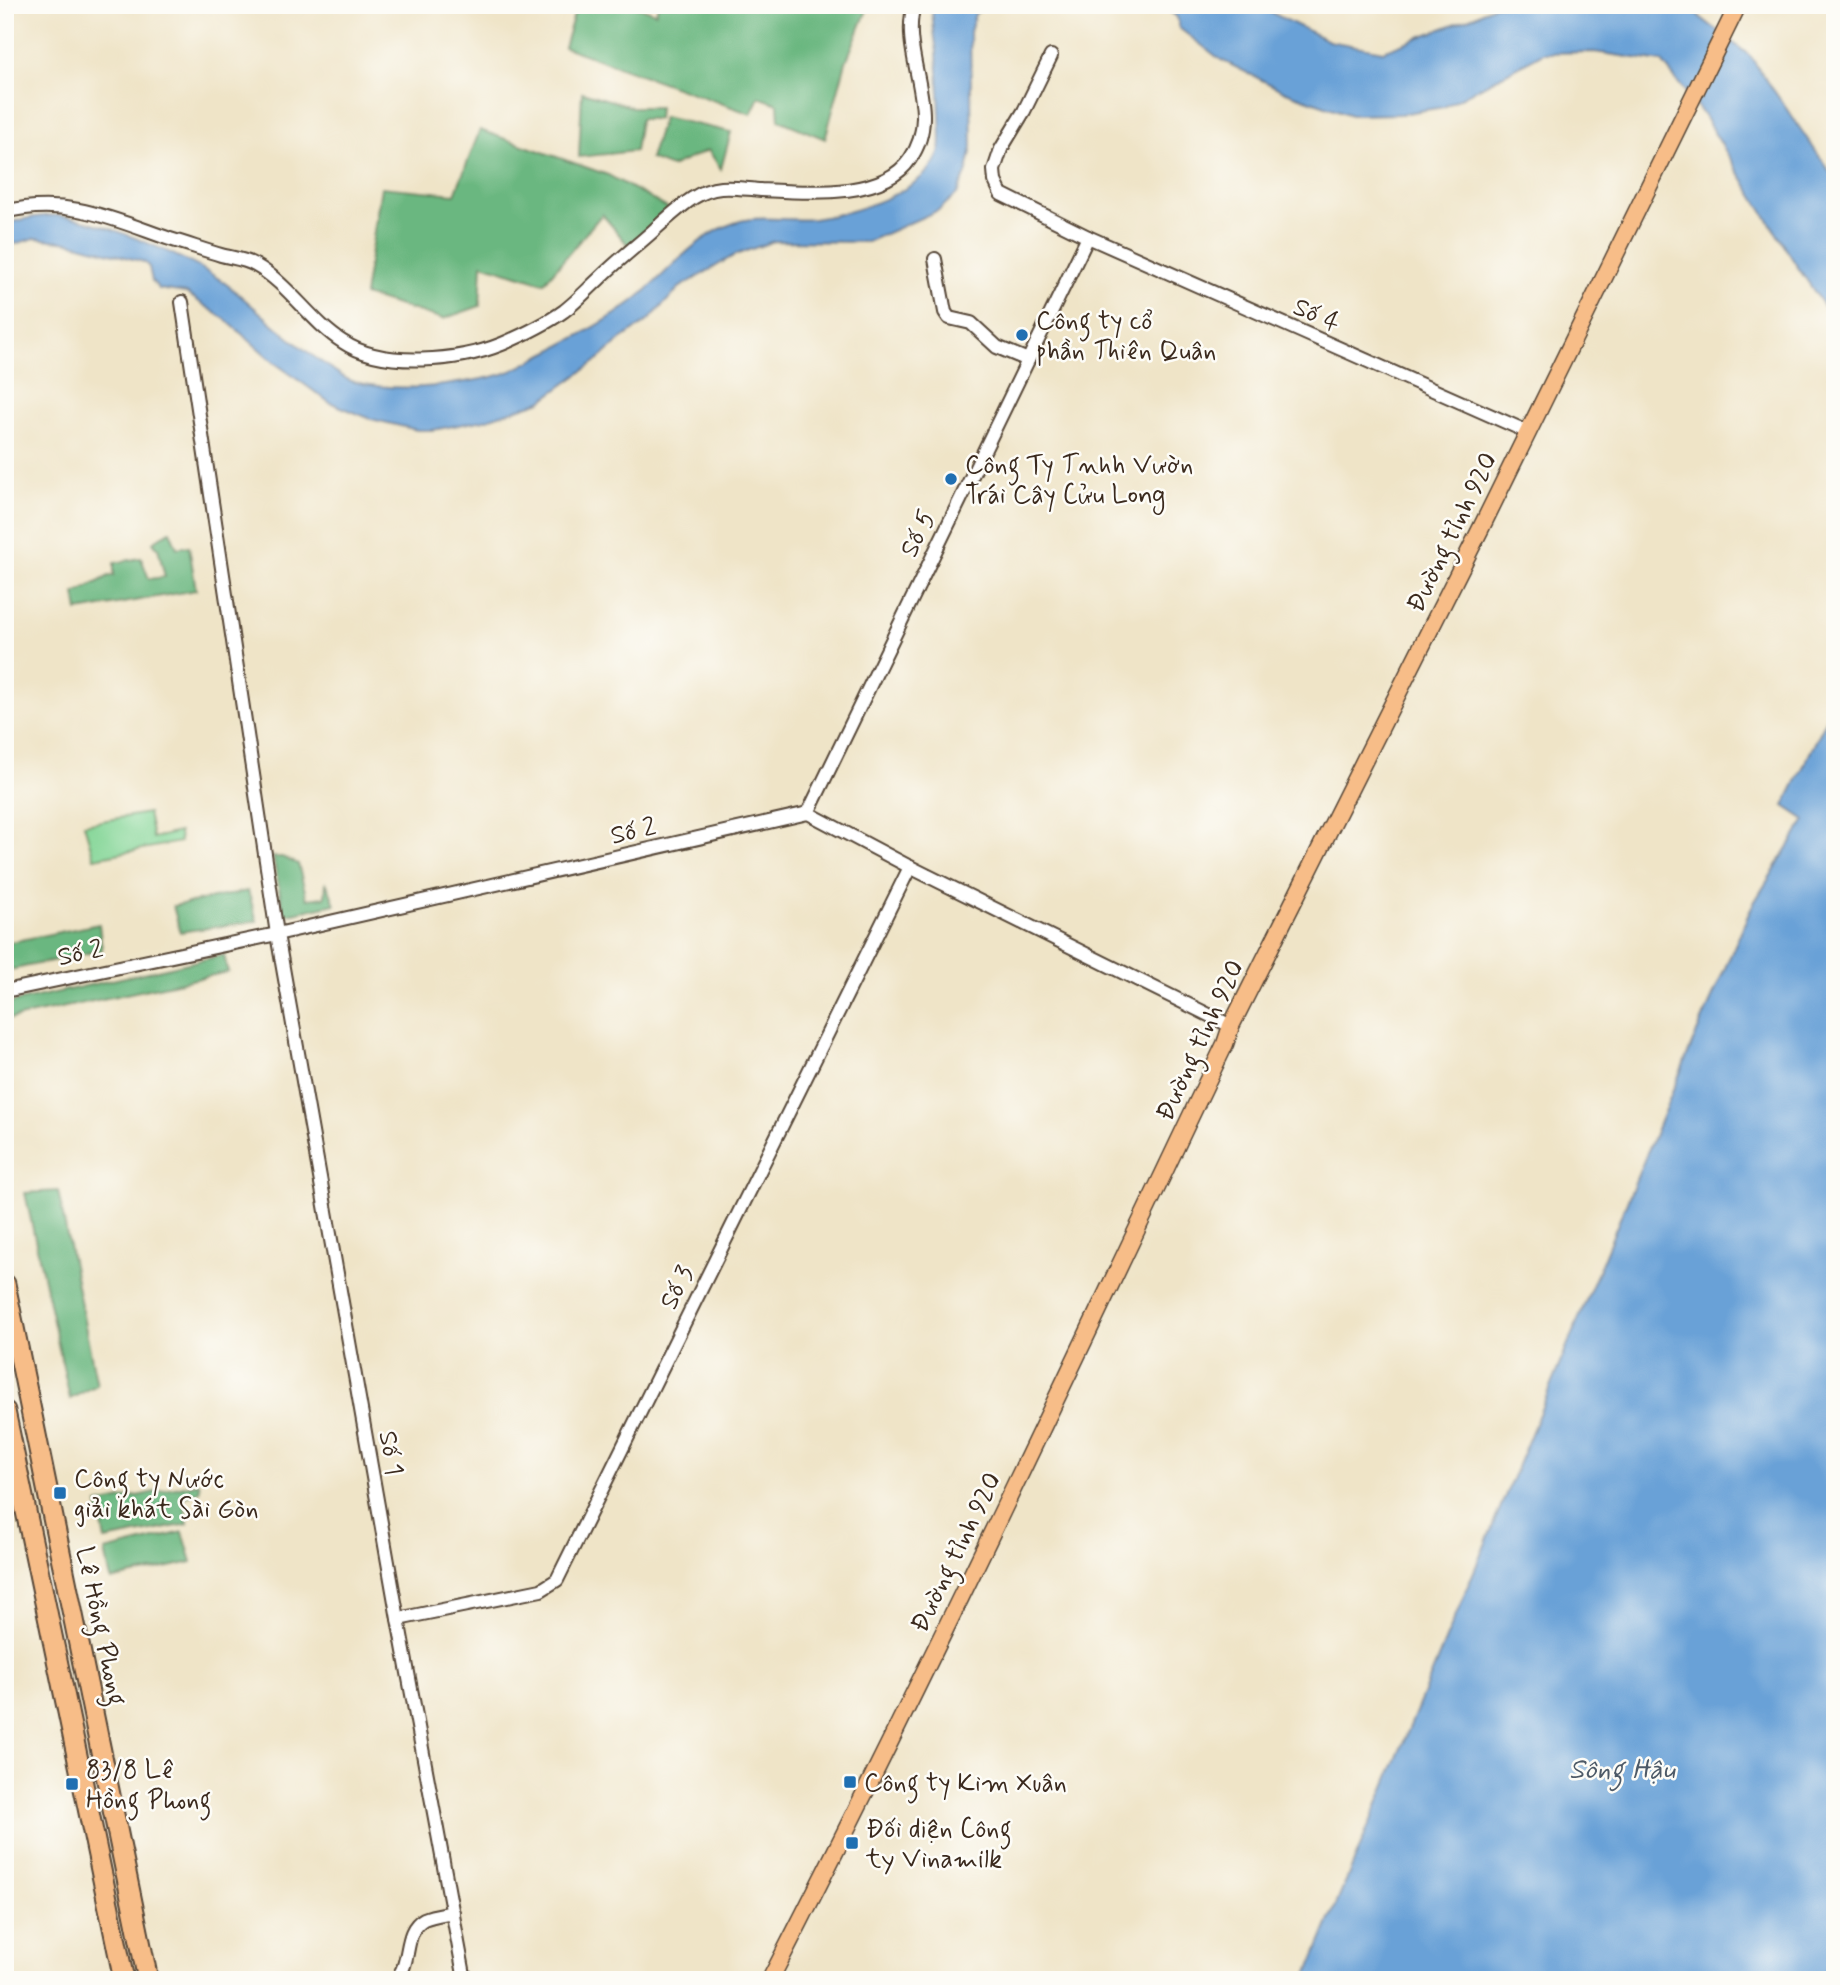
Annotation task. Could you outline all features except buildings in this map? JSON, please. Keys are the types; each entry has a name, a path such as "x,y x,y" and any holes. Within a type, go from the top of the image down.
{"highway":[{"name":"Lê Hồng Phong","path":"5,1284 148,1980"},
{"name":"Lê Hồng Phong","path":"5,1411 12,1478 124,1980"}],"main road":[{"name":"Đường tỉnh 920","path":"770,1980 857,1811 1225,1044 1231,1026 1735,10"}],"street":[{"path":"5,212 56,207 91,211 113,217 171,239 253,263 280,283 342,342 359,351 400,359 461,357 500,345 562,313 669,217 706,191 726,186 791,191 853,190 880,181 903,168 916,148 924,124 923,97 909,25 914,5"},
{"name":"Số 4","path":"1051,57 1024,111 1000,149 993,170 1001,194 1088,237 1528,432"},
{"name":"Số 5","path":"808,813 1088,237"},
{"path":"935,259 945,312 949,318 971,323 997,347 1028,360"},
{"name":"Số 1","path":"182,302 277,934 465,1980"},
{"path":"808,813 910,867 1231,1026"},
{"name":"Số 2","path":"5,991 277,934 808,813"},
{"name":"Số 3","path":"398,1619 541,1590 556,1580 910,867"},
{"path":"395,1980 406,1963 415,1927 422,1920 453,1912"}],"green space":[{"path":"577,5 633,5 656,13 658,5 869,5 846,62 825,139 779,120 778,104 759,97 751,114 564,47"},
{"path":"582,92 632,107 659,107 658,119 640,119 635,151 579,157"},
{"path":"663,117 731,132 721,169 708,150 671,167 650,159"},
{"path":"480,130 608,175 671,210 628,245 602,214 544,283 482,264 480,306 443,319 364,295 381,187 455,194"},
{"path":"170,531 177,548 189,546 196,590 78,611 75,594 114,576 114,563 141,558 149,579 165,577 158,548 153,542"},
{"path":"148,813 153,838 179,832 180,842 94,858 84,824"},
{"path":"273,857 282,857 298,864 307,899 325,897 326,882 335,904 284,915"},
{"path":"248,891 257,921 180,932 173,906"},
{"path":"99,924 102,950 10,970 6,943"},
{"path":"224,955 228,972 5,1020 5,1004"},
{"path":"58,1191 97,1385 70,1399 25,1193"},
{"path":"199,1483 200,1491 183,1497 188,1524 105,1540 98,1504"},
{"path":"183,1532 192,1562 111,1580 105,1551"}],"water":[{"path":"932,5 987,5 975,14 970,32 972,147 967,171 957,194 939,210 867,242 774,241 735,255 679,288 649,320 541,401 484,420 433,430 417,430 371,419 329,402 275,363 226,320 186,293 159,289 152,281 149,267 144,262 69,242 35,238 5,247 5,224 45,216 70,217 131,236 216,277 303,349 351,381 406,388 458,383 499,375 524,365 612,316 635,300 691,249 729,225 750,219 802,220 847,212 886,198 921,178 933,165 941,146"},
{"path":"1161,5 1256,5 1329,41 1383,51 1475,16 1495,5 1670,5 1691,10 1750,56 1835,179 1835,322 1702,113 1662,62 1594,52 1543,53 1444,107 1400,114 1351,115 1286,92 1221,60 1179,28 1177,17"},
{"name":"Sông Hậu","path":"1835,702 1835,1980 1305,1980 1695,1037 1752,906 1805,820 1784,806"}],"place":[{"name":"Công ty cổ phần Thiên Quân","path":"1022,335"},
{"name":"Công Ty Tnhh Vườn Trái Cây Cửu Long","path":"951,479"},
{"name":"Công ty Nước giải khát Sài Gòn","path":"60,1493"},
{"name":"Công ty Kim Xuân","path":"850,1782"},
{"name":"83/8 Lê Hồng Phong","path":"72,1784"},
{"name":"Đối diện Công ty Vinamilk","path":"852,1843"}]}
